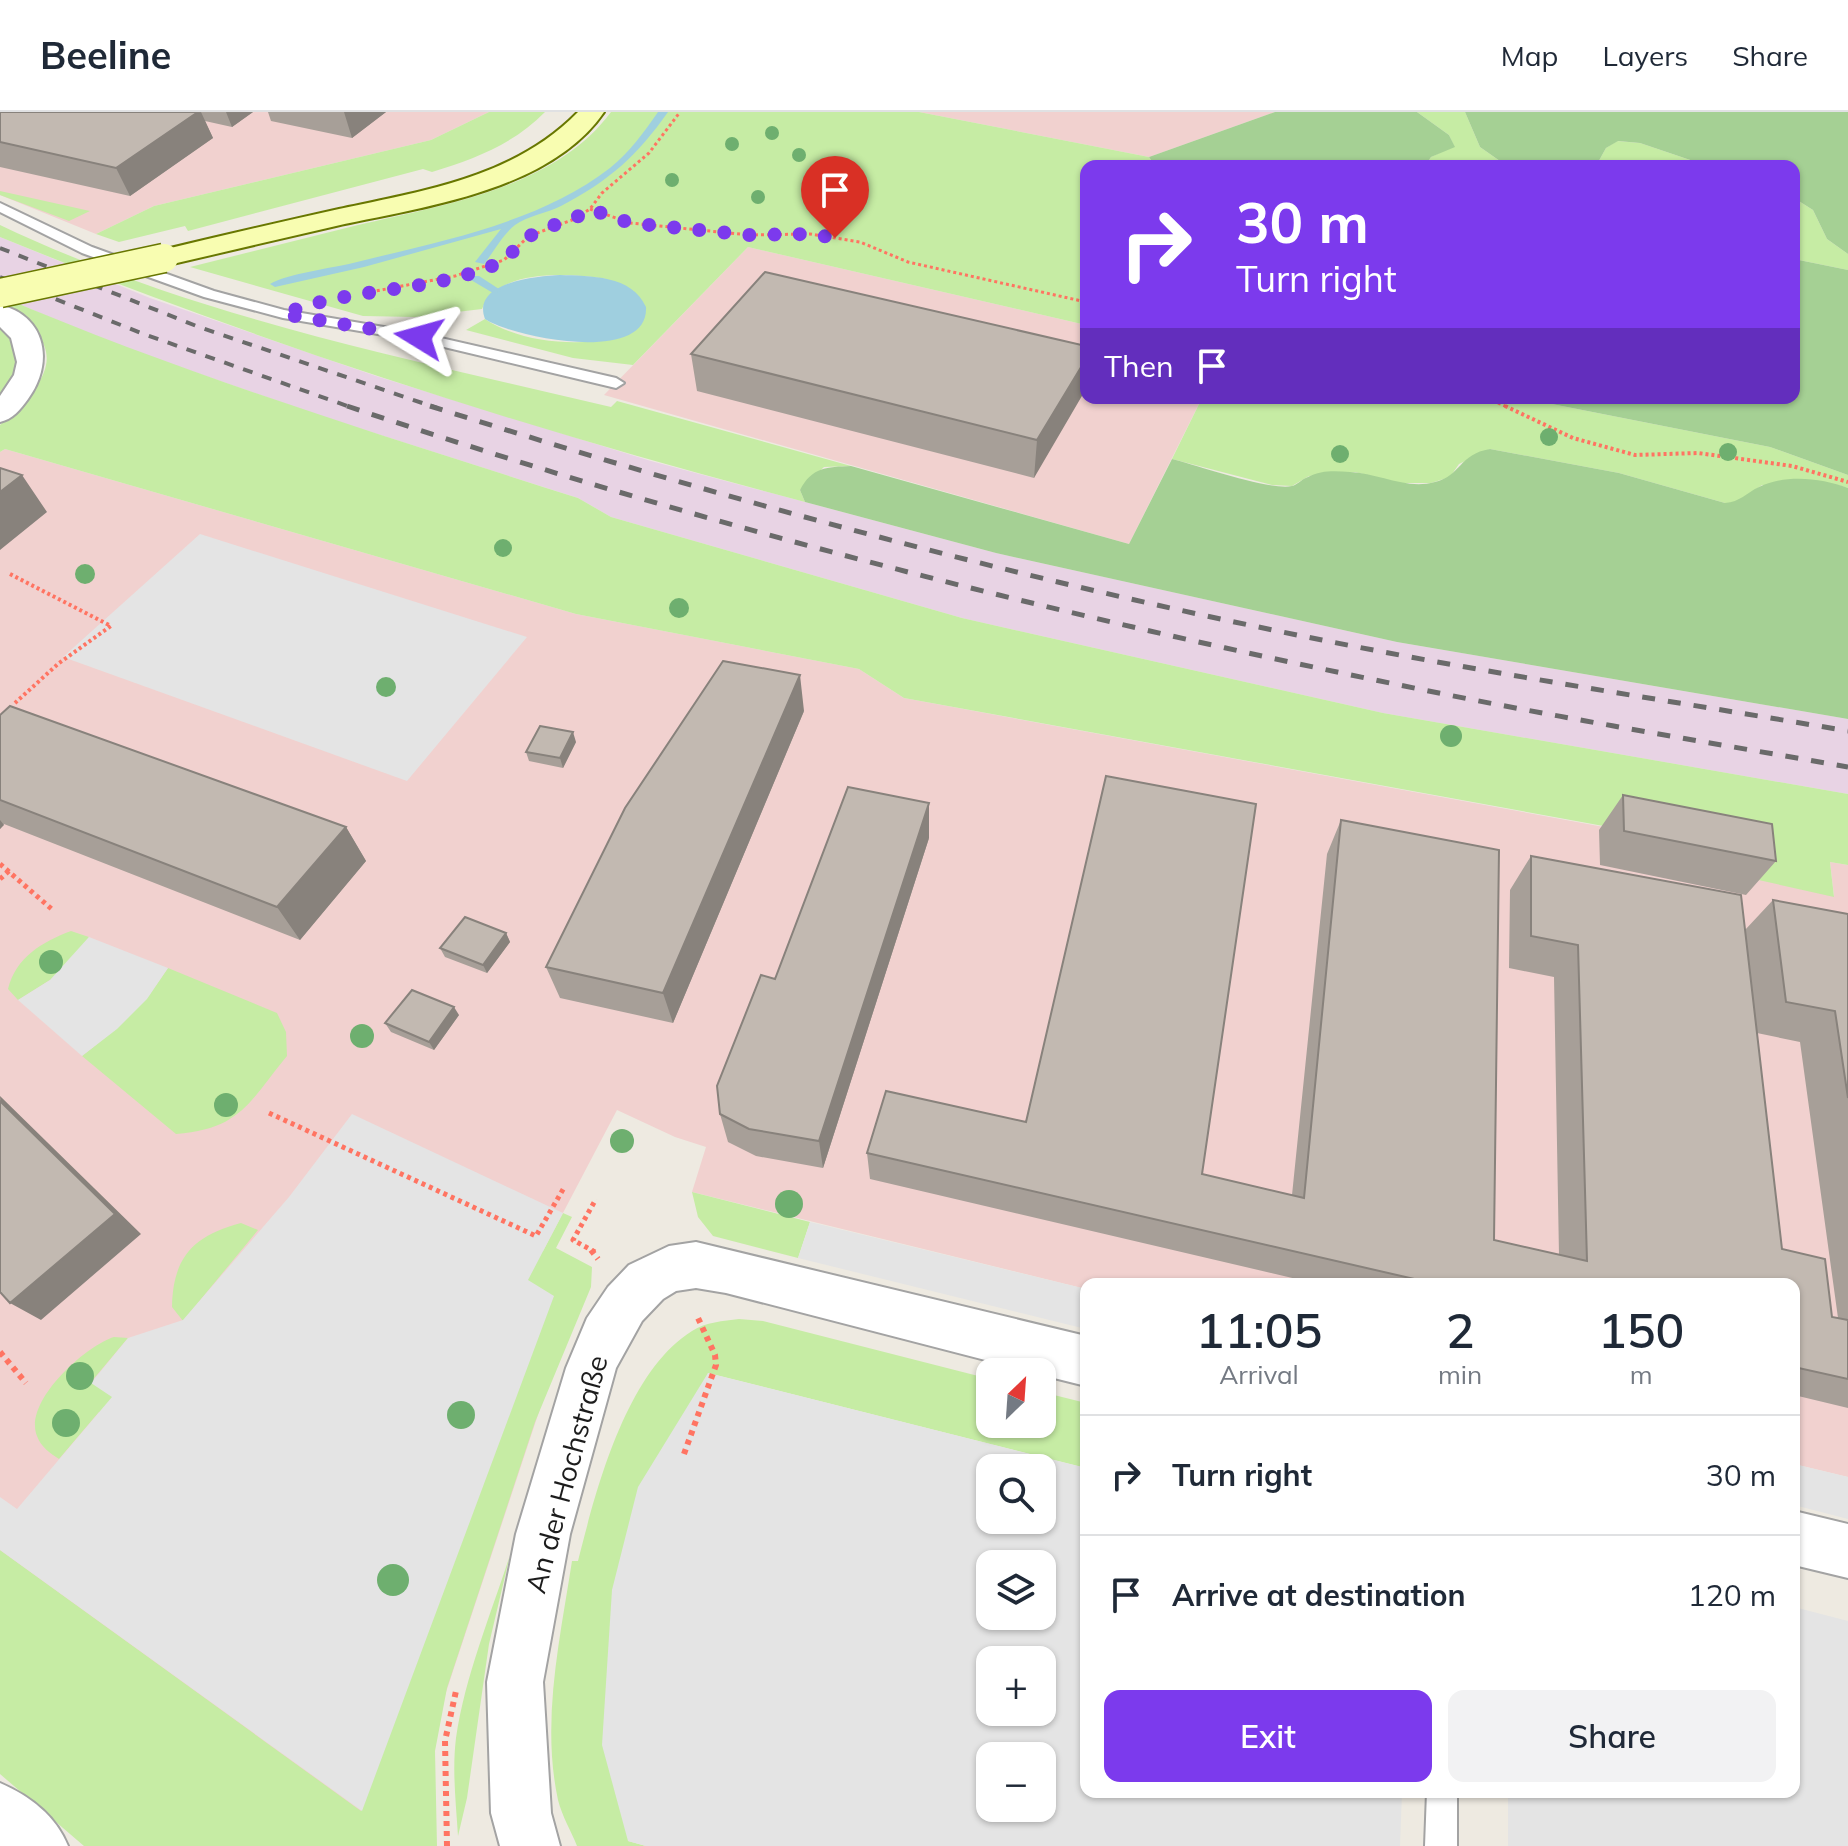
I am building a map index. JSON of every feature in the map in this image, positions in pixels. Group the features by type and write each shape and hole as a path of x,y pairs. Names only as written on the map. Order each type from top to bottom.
{"main road":[{"path":"0,293 421,199 493,177 540,156 575,131 592,112"}],"street":[{"path":"0,313 23,331 31,352 26,382 15,399 0,413"},
{"path":"669,1269 696,1265 726,1270 1080,1359"},
{"name":"An der Hochstraße","path":"530,1846 521,1813 515,1682 543,1534 591,1368 605,1335 625,1304 646,1282 669,1269"},
{"path":"1800,1539 1848,1551"},
{"path":"0,1813 38,1846"}],"lane":[{"path":"0,207 87,250 174,283 283,314 419,337 616,383"},
{"path":"1441,1846 1442,1798"}],"path":[{"path":"283,314 323,301 490,267 515,253 529,236 572,220 590,209 602,193 649,153 680,112"},
{"path":"590,209 630,223 749,235 810,234 860,242 908,262 1080,301"},
{"path":"1500,404 1573,438 1635,455 1698,453 1792,466 1848,482"},
{"path":"10,574 111,626 59,663 15,703"},
{"path":"0,864 54,911"},
{"path":"0,879 10,870"},
{"path":"269,1113 536,1236 565,1186"},
{"path":"669,1269 706,1331 716,1365 684,1454"},
{"path":"0,1352 26,1383"}],"shaded area":[{"path":"0,112 489,112 431,140 154,206 96,234 0,195"},
{"path":"919,112 1275,112 1149,157"},
{"path":"0,237 150,298 376,376 651,461 996,553 1397,642 1848,719 1848,794 1383,713 962,618 611,517 578,498 324,417 108,342 0,296"},
{"path":"748,247 1080,324 1080,404 1199,404 1129,544 604,395"},
{"path":"5,449 576,614 859,669 904,698 1751,854 1834,896 1830,862 1848,865 1848,1477 1800,1465 1800,1278 1080,1278 1080,1288 692,1192 706,1147 675,1137 617,1110 543,1251 586,1270 395,1846 0,1618 0,452"},
{"path":"200,534 527,637 407,781 63,657"},
{"path":"89,937 168,968 147,999 117,1029 82,1056 18,1000 50,980"},
{"path":"352,1114 563,1213 528,1280 554,1296 362,1811 0,1550 0,1497 17,1509 112,1397 91,1383 128,1338 183,1320 289,1197"},
{"path":"810,1222 1080,1288 1080,1328 798,1258"},
{"path":"708,1373 1030,1454 976,1454 976,1534 1056,1534 1056,1460 1080,1466 1080,1798 1402,1798 1400,1846 646,1846 628,1841 602,1745 612,1590 638,1487"},
{"path":"1800,1465 1848,1477 1848,1519 1800,1507"},
{"path":"1800,1609 1848,1621 1848,1846 1508,1846 1508,1798 1800,1798"}],"green space":[{"path":"489,112 545,112 507,142 432,172 423,169 188,231 185,226 119,242 96,234 154,206 431,140"},
{"path":"611,112 919,112 1149,157 1151,160 1080,160 1080,324 748,247 633,365 573,358 466,330 485,319 515,333 548,341 614,339 606,279 574,275 536,276 503,286 490,296 482,309 415,317 363,316 190,267 426,210 495,190 560,159 588,138"},
{"path":"1275,112 1417,112 1449,135 1455,147 1429,160 1151,160 1149,157"},
{"path":"1417,112 1465,112 1480,147 1498,160 1429,160 1454,146 1449,135"},
{"path":"1465,112 1848,112 1848,254 1827,239 1813,210 1800,202 1800,160 1690,160 1640,143 1618,141 1606,148 1599,160 1498,160 1480,147"},
{"path":"1617,141 1640,143 1690,160 1599,160 1606,148"},
{"path":"0,191 90,211 69,221 0,195"},
{"path":"1800,202 1813,210 1827,239 1848,254 1848,270 1800,260"},
{"path":"0,225 148,285 301,332 611,407 617,401 851,466 824,467 800,490 805,502 702,474 499,415 298,349 0,237"},
{"path":"1800,260 1848,270 1848,475 1770,447 1551,404 1800,404"},
{"path":"0,296 214,379 578,498 611,517 962,618 1383,713 1848,794 1848,865 1830,862 1834,897 1754,879 1751,853 904,698 859,669 576,614 5,449 0,452 0,425 32,392 42,377 46,362 45,348 37,334 0,305"},
{"path":"0,322 13,333 20,367 0,402"},
{"path":"1199,404 1551,404 1770,447 1848,475 1848,488 1838,485 1762,485 1736,503 1725,503 1619,473 1490,449 1459,464 1450,477 1431,483 1400,483 1355,472 1309,476 1292,486 1272,485 1172,459"},
{"path":"1490,449 1619,473 1725,503 1780,480 1815,480 1848,488 1848,719 1397,642 996,553 805,502 800,490 810,477 821,470 851,466 1129,544 1172,459 1282,487 1294,485 1318,473 1334,471 1424,484 1444,479 1472,455"},
{"path":"71,931 89,937 67,964 147,998 168,968 277,1013 286,1032 287,1056 252,1100 230,1119 198,1131 176,1134 82,1056 117,1028 50,980 18,1000 8,989 24,959 50,940"},
{"path":"315,1163 543,1251 563,1213 572,1217 556,1248 592,1267 591,1287 535,1422 447,1688 435,1751 437,1846 84,1846 0,1774 0,1550 361,1811"},
{"path":"692,1192 810,1222 798,1258 713,1236 698,1217"},
{"path":"241,1223 258,1230 183,1321 172,1307 176,1275 182,1262 198,1242"},
{"path":"739,1319 763,1321 976,1375 976,1438 1056,1438 1056,1396 1080,1402 1080,1466 1056,1460 1056,1454 1030,1454 708,1373 628,1841 646,1846 577,1846 558,1800 551,1740 554,1680 572,1561 578,1561 605,1468 632,1403 649,1374 669,1350 697,1328"},
{"path":"114,1337 128,1338 91,1382 380,1562 99,1412 59,1459 43,1447 35,1422 48,1392 73,1363"},
{"path":"510,1555 489,1644 467,1798 458,1836 454,1762 460,1715 472,1668"}],"water":[{"path":"560,275 609,279 631,289 640,296 646,307 641,325 626,336 578,342 523,333 485,319 483,307 497,289 522,280"}],"building":[{"path":"0,112 198,112 116,168 0,142"},
{"path":"765,272 1080,345 1080,369 1037,440 691,354"},
{"path":"0,468 22,475 0,492"},
{"path":"723,661 800,675 663,993 546,967 625,808"},
{"path":"10,706 346,827 277,907 0,800 0,715"},
{"path":"540,726 573,732 560,758 526,752"},
{"path":"1106,776 1256,804 1202,1174 1304,1198 1341,820 1499,850 1494,1240 1587,1261 1578,945 1531,936 1531,856 1741,895 1782,1249 1825,1259 1832,1317 1848,1320 1848,1379 1800,1368 1800,1278 1410,1278 867,1153 886,1091 1026,1122"},
{"path":"848,787 929,803 819,1141 749,1129 720,1114 717,1086 761,975 775,979"},
{"path":"1623,795 1772,824 1776,861 1624,831"},
{"path":"1773,900 1848,914 1848,1098 1835,1011 1786,1002"},
{"path":"465,917 506,933 483,965 440,948"},
{"path":"412,990 454,1007 429,1042 385,1023"},
{"path":"0,1101 115,1214 10,1303 0,1292"}],"waterway":[{"path":"275,284 483,232 553,206 586,189 616,168 642,143 663,112"},
{"path":"480,262 510,225"},
{"path":"475,278 497,291"}],"railway":[{"path":"0,248 199,327 437,408"},
{"path":"0,277 141,333 352,408"},
{"path":"347,406 352,408"},
{"path":"430,406 762,505 985,564 1209,617 1387,653 1848,731"},
{"path":"352,408 604,488 734,525 864,561 1126,626 1447,695 1848,767"}],"route":[{"path":"419,337 283,314 308,304 490,267 515,253 529,236 572,220 590,209 630,223 749,235 810,234 835,238"}]}
